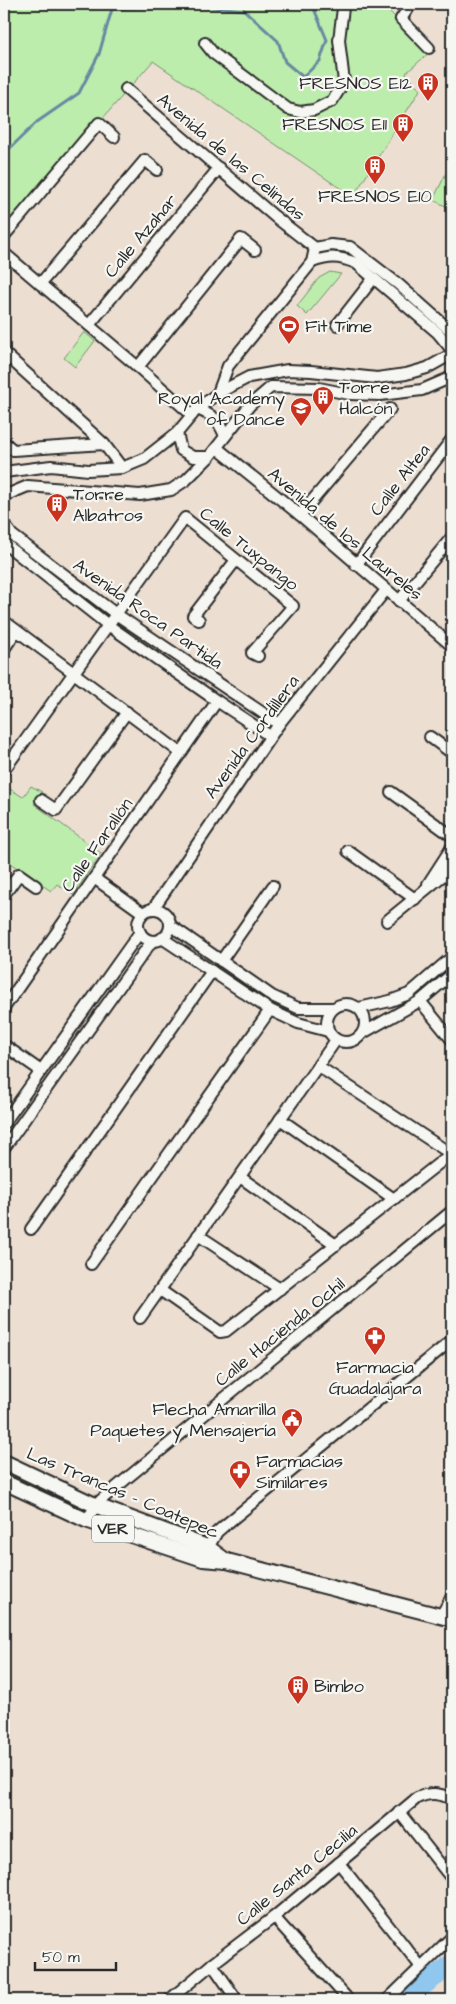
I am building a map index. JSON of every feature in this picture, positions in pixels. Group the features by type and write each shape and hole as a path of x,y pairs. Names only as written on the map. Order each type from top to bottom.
{"main road":[{"name":"Las Trancas - Coatepec","path":"4,1462 97,1506 227,1561 447,1618"},
{"name":"Las Trancas - Coatepec","path":"4,1482 86,1520 205,1553"}],"street":[{"path":"205,43 213,53 288,109 300,112 314,110 332,101 344,82 339,40 345,4"},
{"path":"410,4 401,19 428,48"},
{"name":"Avenida de las Celindas","path":"126,89 315,248"},
{"path":"4,236 98,124 114,137"},
{"path":"40,284 145,160 157,170"},
{"name":"Calle Azahar","path":"88,325 219,168"},
{"path":"138,366 241,239 255,250"},
{"path":"218,393 228,366 312,262 315,248 331,244 350,247 398,284 452,332"},
{"path":"4,253 194,412 210,414 219,422 225,436"},
{"path":"312,262 329,257 341,257 356,263 438,333 452,350"},
{"path":"337,325 373,279"},
{"path":"4,353 104,444 122,468"},
{"path":"4,472 51,466 88,470 122,468 144,459 177,433 194,412 218,393 248,377 288,370 377,378 406,374 427,368 452,354"},
{"path":"4,496 28,486 140,495 171,490 186,480 209,457 250,405 271,388 319,388 349,394 380,395 422,390 452,377"},
{"path":"300,515 390,409"},
{"path":"177,433 181,450 193,457 209,457"},
{"name":"Calle Altea","path":"356,565 452,440"},
{"path":"4,442 13,450 104,444"},
{"name":"Avenida de los Laureles","path":"217,448 300,515 452,646"},
{"name":"Calle Tuxpango","path":"116,614 185,518 293,606 252,653 258,656"},
{"name":"Avenida Roca Partida","path":"4,524 12,535 116,614 279,724"},
{"path":"399,601 452,537"},
{"name":"Avenida Roca Partida","path":"4,544 108,625 270,736"},
{"path":"199,620 193,616 236,560"},
{"name":"Avenida Cordillera","path":"148,911 270,736 386,590"},
{"path":"4,770 116,614"},
{"path":"4,621 181,753"},
{"path":"4,648 16,631"},
{"name":"Calle Farallón","path":"4,1008 217,701"},
{"path":"41,800 56,810 127,712"},
{"path":"430,737 452,753"},
{"path":"391,792 452,836"},
{"path":"418,896 452,847"},
{"path":"348,851 418,896"},
{"path":"387,921 452,868"},
{"path":"4,895 19,874 36,886"},
{"path":"94,878 148,911 158,910 166,915 170,925 221,961 272,996 298,1008 334,1008 346,1004 359,1008 390,1001 409,994 452,957"},
{"path":"221,961 273,886"},
{"path":"148,911 138,922 143,936 158,939 212,971 270,1010 298,1023 328,1031 336,1040 342,1042 353,1041 363,1033 420,1001 452,974 443,965"},
{"path":"4,1148 158,939 169,930 170,925"},
{"path":"4,1123 140,932"},
{"path":"32,1230 212,971"},
{"path":"238,989 247,979"},
{"path":"420,1001 452,1040"},
{"path":"328,1031 327,1019 334,1008"},
{"path":"359,1008 365,1020 363,1033"},
{"path":"91,1264 270,1010"},
{"path":"140,1318 336,1040"},
{"path":"4,1046 41,1071"},
{"path":"160,1290 220,1332 226,1332 452,1154 318,1066"},
{"path":"280,1119 394,1199"},
{"path":"240,1177 336,1245"},
{"name":"Calle Hacienda Ochil","path":"86,1520 101,1500 452,1211"},
{"path":"198,1235 280,1289"},
{"path":"205,1553 217,1532 452,1340"},
{"path":"447,1618 452,1596"},
{"name":"Calle Santa Cecilia","path":"169,2000 212,1964 274,1917 417,1798 427,1793 440,1794 452,1799"},
{"path":"399,1812 452,1879"},
{"path":"339,1863 421,1966"},
{"path":"274,1917 346,1997"},
{"path":"387,2000 452,1937"},
{"path":"212,1964 238,2000"}],"green space":[{"path":"4,4 382,4 430,52 406,73 420,90 353,197 153,61 4,231"},
{"path":"452,164 452,209 433,200"},
{"path":"330,272 341,274 307,315 297,306 319,278"},
{"path":"84,332 95,341 75,367 64,358"},
{"path":"5,786 23,797 31,786 42,792 34,804 101,853 73,895 57,884 51,891 4,859"}],"waterway":[{"path":"4,154 37,122 79,93 99,54 112,9 185,4 244,10 278,41 285,62 303,77 320,61 327,40 312,4"},
{"path":"397,2000 425,1984 452,1964"}],"place":[{"name":"FRESNOS E12","path":"428,102"},
{"name":"FRESNOS E11","path":"403,143"},
{"name":"FRESNOS E10","path":"375,185"},
{"name":"Fit Time","path":"289,345"},
{"name":"Torre Halcón","path":"323,416"},
{"name":"Royal Academy of Dance","path":"301,427"},
{"name":"Torre Albatros","path":"57,523"},
{"name":"Farmacia Guadalajara","path":"375,1356"},
{"name":"Flecha Amarilla Paquetes y Mensajería","path":"292,1438"},
{"name":"Farmacias Similares","path":"240,1490"},
{"name":"Bimbo","path":"298,1705"}]}
